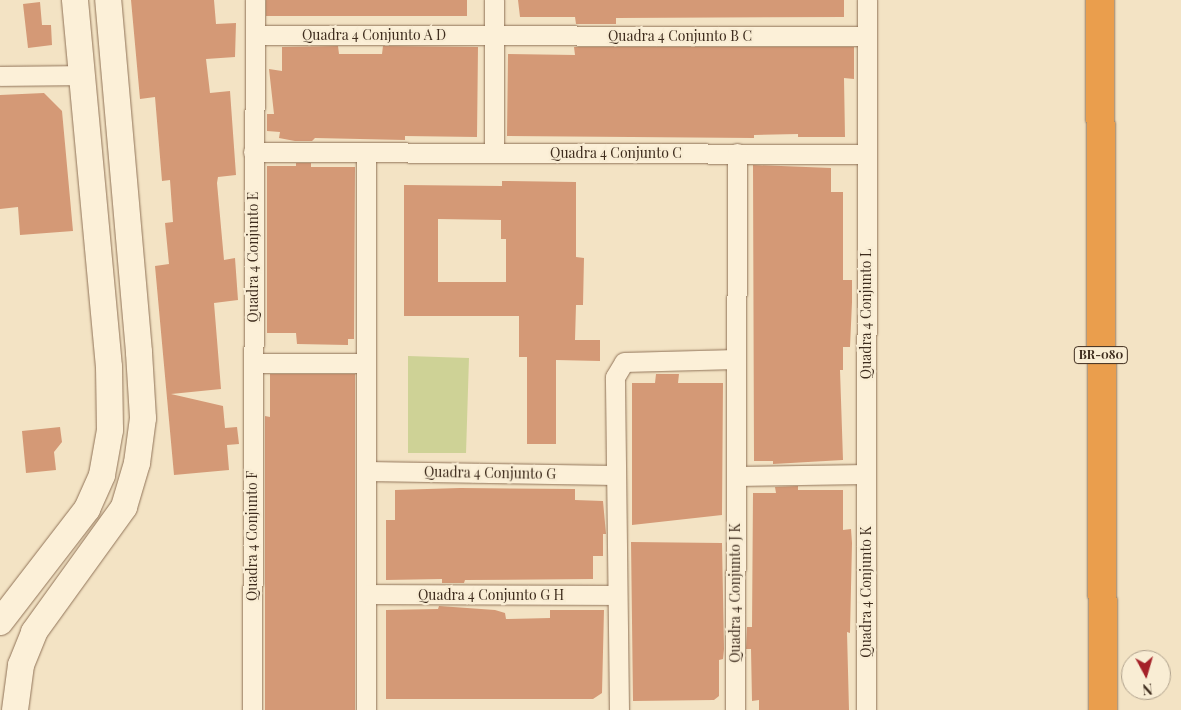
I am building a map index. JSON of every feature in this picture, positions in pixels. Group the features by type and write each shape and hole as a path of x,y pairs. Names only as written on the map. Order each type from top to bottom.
{"highway":[{"name":"BR-080","path":"1100,0 1103,710"}],"street":[{"path":"0,622 86,509 102,474 110,430 109,376 75,0"},
{"path":"16,710 21,665 34,632 124,507 137,463 142,418 127,212 108,0"},
{"name":"Quadra 4 Conjunto E","path":"253,363 255,0"},
{"path":"494,0 494,153"},
{"path":"867,0 867,154"},
{"name":"Quadra 4 Conjunto A D","path":"255,35 494,35"},
{"name":"Quadra 4 Conjunto B C","path":"494,35 867,36"},
{"path":"0,76 82,75"},
{"name":"Quadra 4 Conjunto C","path":"253,152 867,154"},
{"path":"366,152 366,710"},
{"path":"619,710 614,475 615,377 624,362 736,359 737,153"},
{"name":"Quadra 4 Conjunto L","path":"866,474 867,154"},
{"path":"90,164 104,173 117,170 122,161"},
{"path":"95,210 102,200 117,198 127,212"},
{"name":"Quadra 4 Conjunto J K","path":"735,710 736,359"},
{"path":"253,363 366,363"},
{"name":"Quadra 4 Conjunto F","path":"252,710 253,363"},
{"name":"Quadra 4 Conjunto G","path":"366,471 614,475"},
{"path":"736,476 866,474"},
{"name":"Quadra 4 Conjunto K","path":"866,474 866,710"},
{"name":"Quadra 4 Conjunto G H","path":"366,594 617,595"}],"green space":[{"path":"408,356 469,358 466,453 408,453"}],"building":[{"path":"131,0 214,0 216,24 236,23 235,57 206,59 210,93 230,91 236,175 218,177 217,183 224,260 235,258 238,300 214,303 221,389 171,394 223,406 225,428 237,427 239,444 227,445 229,470 174,475 155,266 169,264 165,223 173,222 170,180 162,181 155,97 140,99"},
{"path":"266,0 467,0 467,16 266,16"},
{"path":"518,0 844,0 844,17 616,18 616,24 576,24 575,17 520,17"},
{"path":"40,2 42,25 51,25 52,45 28,48 23,4"},
{"path":"338,46 339,54 382,54 383,46 478,47 477,137 405,136 405,140 315,138 312,141 295,141 279,138 280,132 267,131 267,114 274,114 269,69 282,71 282,47"},
{"path":"574,47 854,47 854,79 844,78 845,137 798,137 798,134 754,135 754,138 507,136 508,54 575,55"},
{"path":"44,93 62,111 73,231 20,235 18,207 0,209 0,95"},
{"path":"296,163 311,163 311,167 355,167 354,339 348,339 348,345 297,344 296,333 267,333 267,166 296,166"},
{"path":"753,165 831,168 831,192 843,192 843,280 852,280 852,302 850,347 843,347 843,370 840,370 843,460 773,464 773,461 754,461"},
{"path":"502,181 576,182 576,257 584,258 583,305 576,305 575,340 600,340 600,361 556,360 556,444 527,444 527,357 519,357 519,316 404,316 404,185 502,186","holes":["438,219 501,220 501,239 506,239 506,282 438,282"]},
{"path":"270,374 355,374 355,710 265,710 265,416 270,417"},
{"path":"656,374 679,374 678,383 723,383 722,515 632,525 632,383 655,383"},
{"path":"60,427 62,442 54,452 56,470 26,473 22,431"},
{"path":"798,486 798,490 843,490 843,530 851,529 852,543 850,633 847,632 849,710 759,710 759,700 752,701 751,649 746,649 747,627 752,627 753,493 776,493 775,487"},
{"path":"460,488 575,489 575,500 603,501 606,534 603,534 603,556 593,556 593,579 465,580 464,583 442,583 442,579 386,580 386,520 395,520 395,490"},
{"path":"631,542 722,543 724,649 723,659 719,660 719,696 714,700 633,701"},
{"path":"439,606 495,610 505,613 506,619 550,618 550,610 604,610 602,693 593,699 386,699 386,610 438,609"}]}
